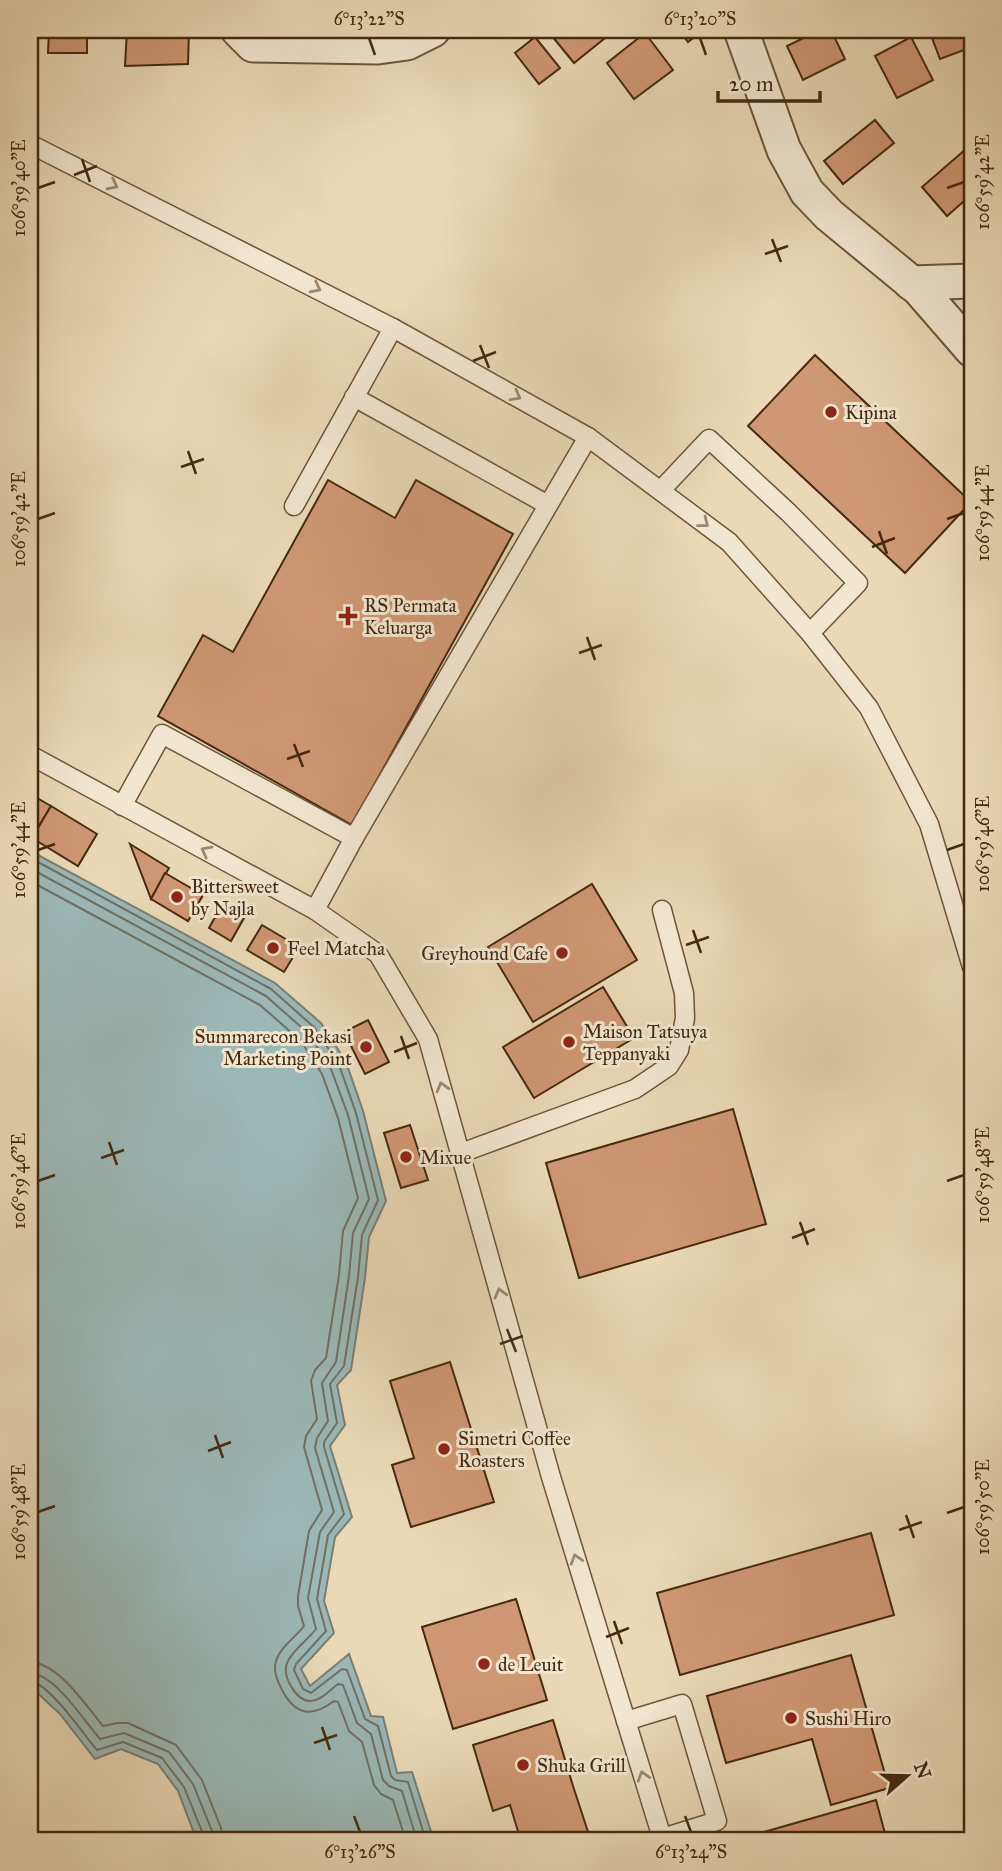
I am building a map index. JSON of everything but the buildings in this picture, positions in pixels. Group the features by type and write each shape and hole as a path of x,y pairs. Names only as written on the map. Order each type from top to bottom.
{"street":[{"path":"238,30 253,45 378,47 407,43 433,30"},
{"path":"741,30 784,149 807,192 829,215 911,283 972,350"},
{"path":"911,283 972,281"}],"lane":[{"path":"30,144 393,328 589,437 729,542 810,633 869,708 929,824 972,967"},
{"path":"294,506 393,328"},
{"path":"354,397 548,506"},
{"path":"315,910 354,838 589,437"},
{"path":"661,490 709,439 788,512 859,583 810,633"},
{"path":"122,806 162,734 354,838"},
{"path":"30,755 315,910 378,954 428,1039 551,1477 662,1840 717,1821 682,1704 626,1721"},
{"path":"461,1153 635,1089 669,1066 679,1050 685,1018 684,993 662,910"}],"water":[{"path":"30,855 38,855 275,983 321,1023 346,1062 363,1111 386,1201 369,1237 351,1370 337,1385 345,1425 330,1446 352,1517 335,1537 324,1601 334,1633 301,1669 310,1686 349,1654 371,1716 383,1717 397,1773 412,1772 434,1841 197,1841 178,1791 158,1764 121,1749 95,1759 60,1714 30,1686"}],"place":[{"name":"Kipina","path":"831,412"},
{"name":"RS Permata Keluarga","path":"348,616"},
{"name":"Bittersweet by Najla","path":"177,897"},
{"name":"Feel Matcha","path":"273,948"},
{"name":"Greyhound Cafe","path":"562,953"},
{"name":"Maison Tatsuya Teppanyaki","path":"569,1042"},
{"name":"Summarecon Bekasi Marketing Point","path":"366,1047"},
{"name":"Mixue","path":"406,1157"},
{"name":"Simetri Coffee Roasters","path":"444,1449"},
{"name":"de Leuit","path":"484,1664"},
{"name":"Sushi Hiro","path":"791,1718"},
{"name":"Shuka Grill","path":"523,1765"}]}
